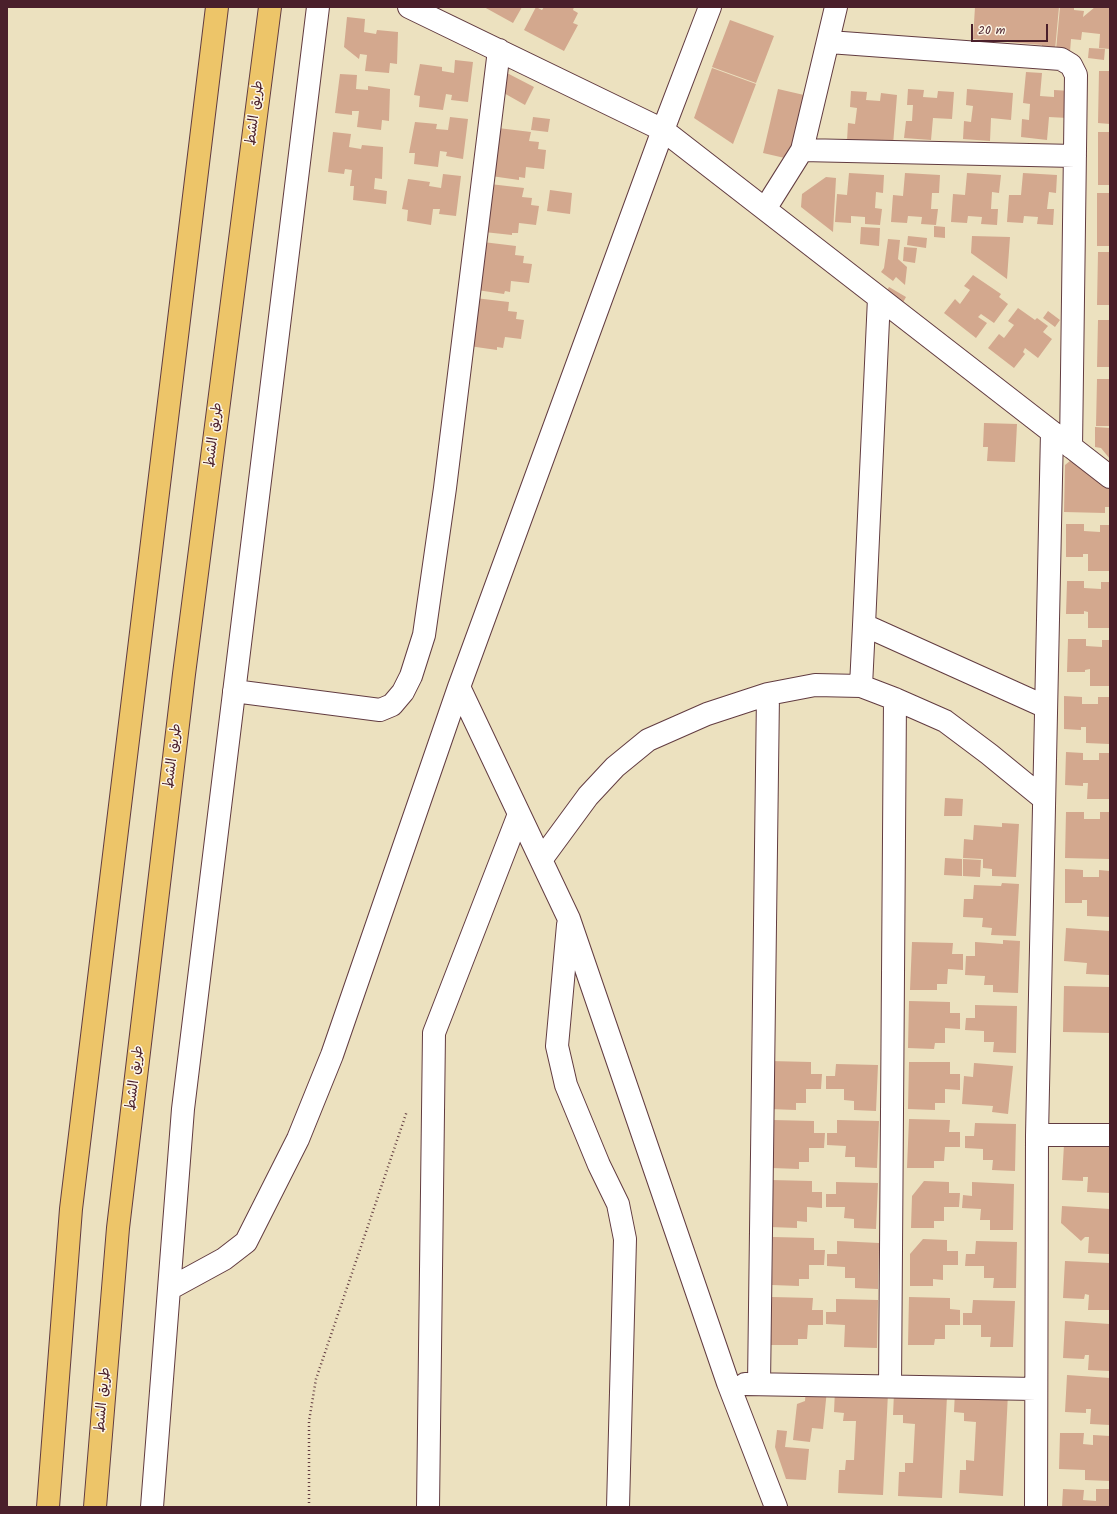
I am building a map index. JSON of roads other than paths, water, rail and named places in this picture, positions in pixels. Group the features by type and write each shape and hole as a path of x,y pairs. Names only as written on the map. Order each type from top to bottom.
{"main road":[{"path":"48,1507 71,1209 217,7"},
{"name":"طريق الشط","path":"96,1507 120,1212 184,674 270,7"}],"street":[{"path":"152,1507 183,1110 318,7"},
{"path":"409,7 663,130 1110,477"},
{"path":"168,1289 224,1259 246,1242 295,1146 332,1055 459,687 663,130 710,7"},
{"path":"765,209 802,150 829,42 836,7"},
{"path":"829,42 1061,59 1071,65 1076,75 1071,447"},
{"path":"234,691 380,710 392,705 403,692 411,676 424,635 445,488 499,50"},
{"path":"802,150 1075,156"},
{"path":"861,686 879,298"},
{"path":"1036,1507 1037,1135 1052,432"},
{"path":"864,625 1046,707"},
{"path":"541,860 588,796 604,778 648,740 707,714 768,694 815,685 861,686 895,698 945,721 989,754 1044,799"},
{"path":"459,687 569,919 728,1383 776,1507"},
{"path":"759,1384 768,694"},
{"path":"890,1386 895,698"},
{"path":"428,1507 434,1033 519,814"},
{"path":"569,919 557,1046 566,1085 599,1165 618,1204 625,1239 618,1507"},
{"path":"1037,1135 1110,1135"},
{"path":"728,1383 1036,1389"}]}
